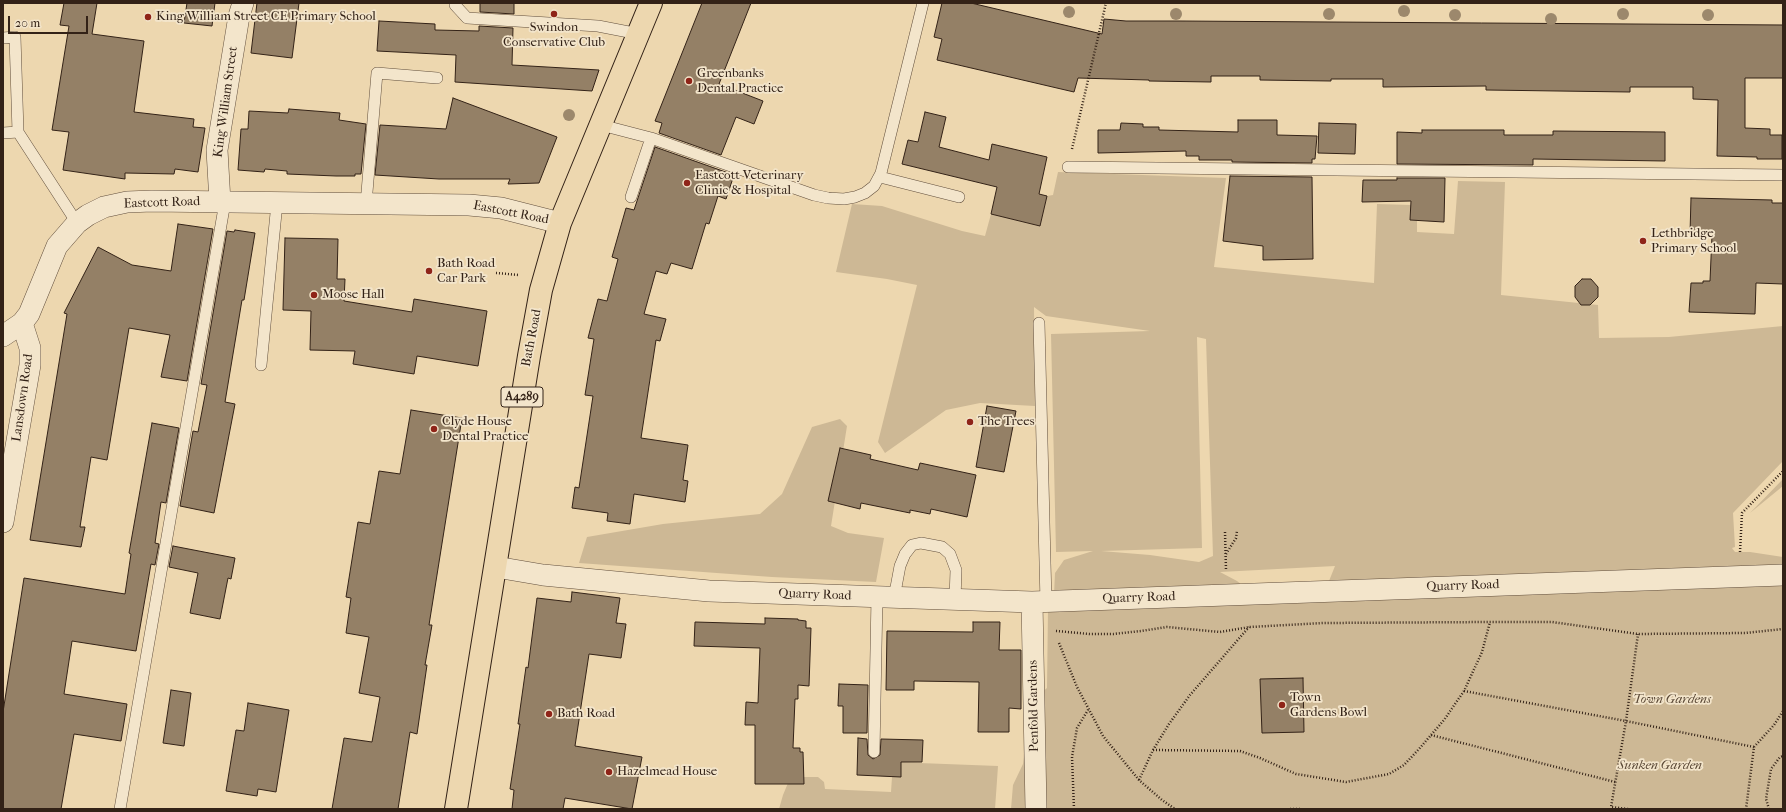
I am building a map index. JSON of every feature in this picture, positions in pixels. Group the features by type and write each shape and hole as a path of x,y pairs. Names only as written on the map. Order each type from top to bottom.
{"main road":[{"name":"Bath Road","path":"456,809 531,342 541,290 560,223 651,3"}],"street":[{"name":"King William Street","path":"222,202 217,150 242,3"},
{"name":"Eastcott Road","path":"3,336 22,323 29,314 57,246 77,223 88,215 104,207 127,202 469,204 501,208 560,223"},
{"name":"Lansdown Road","path":"3,522 8,463 30,365 30,348 22,323"},
{"name":"Quarry Road","path":"496,567 543,575 709,591 1039,602 1783,574"},
{"name":"Penfold Gardens","path":"1036,809 1039,602"}],"lane":[{"path":"601,125 651,138 828,198 844,199 855,197 874,186 880,177 923,3"},
{"path":"455,5 467,18 598,26 639,34"},
{"path":"3,38 15,37 18,132 77,223"},
{"path":"366,204 377,73 437,78"},
{"path":"3,133 18,132"},
{"path":"631,197 651,138"},
{"path":"1068,167 1783,175"},
{"path":"880,177 959,197"},
{"path":"120,809 222,202"},
{"path":"261,365 277,203"},
{"path":"1039,323 1039,602"},
{"path":"874,752 886,598 905,554 912,545 921,542 942,547 950,554 956,570 955,600"}],"path":[{"path":"1068,167 1106,3"},
{"path":"1739,576 1742,513 1783,471"},
{"path":"1226,554 1236,538 1237,531"},
{"path":"1225,532 1226,595"},
{"path":"1153,750 1240,751 1296,774 1346,782 1389,774 1404,765 1444,720 1464,691 1482,652 1490,622"},
{"path":"1175,809 1139,780 1103,736 1088,710 1053,630 1090,634 1113,634 1141,632 1167,627 1220,632 1250,627 1323,623 1490,622 1552,622 1638,634 1745,633 1783,629"},
{"path":"1139,780 1153,750 1169,724 1190,696 1250,627"},
{"path":"1628,809 1610,808 1626,721 1638,634"},
{"path":"1464,691 1626,721 1754,747"},
{"path":"1074,809 1074,750 1077,728 1088,710"},
{"path":"1746,809 1754,747 1774,725 1783,711"},
{"path":"1430,735 1615,782"},
{"path":"1769,809 1766,799 1771,769 1780,757 1783,756"},
{"path":"1290,809 1302,809"}],"green space":[{"path":"1058,172 1226,178 1214,267 1374,283 1377,204 1411,205 1410,220 1417,221 1417,232 1454,234 1458,181 1505,182 1501,295 1598,305 1599,338 1669,337 1783,326 1783,461 1733,513 1735,547 1732,548 1735,552 1750,552 1783,557 1783,809 1011,809 1013,785 1023,764 1025,743 1041,693 1047,688 1048,610 1054,595 1055,573 1064,560 1093,551 1056,552 1051,334 1150,331 1046,316 1034,307 1035,406 980,403 946,410 885,453 878,442 917,285 836,272 852,204 882,206 962,231 985,236 991,214 1040,226 1047,196 1053,195","holes":["1197,337 1206,339 1213,556 1199,562 1150,555 1101,551 1202,548","1335,566 1325,591 1248,590 1237,581 1220,572"]},
{"path":"840,419 847,426 831,526 848,533 884,538 876,582 772,577 579,563 587,537 663,524 760,514 782,494 812,427"},
{"path":"1783,479 1783,486 1750,513"},
{"path":"893,762 998,766 995,809 779,809 788,783 799,777 818,777 824,782 825,789 891,792"}],"building":[{"path":"64,3 97,3 92,34 144,41 134,112 194,119 193,127 205,128 198,172 175,169 174,174 125,173 125,179 63,170 69,132 52,130 69,26 60,25"},
{"path":"187,3 215,3 212,26 184,23"},
{"path":"257,3 299,3 292,58 251,53"},
{"path":"480,3 514,3 514,14 480,12"},
{"path":"702,3 751,3 719,84 763,101 754,124 736,117 721,155 659,133 662,123 655,121"},
{"path":"942,3 971,3 1102,34 1104,19 1126,21 1783,25 1783,78 1745,78 1745,128 1770,129 1770,135 1782,135 1782,159 1717,156 1718,100 1693,99 1693,87 1630,87 1630,92 1486,90 1486,86 1383,87 1383,79 1331,79 1331,81 1260,80 1260,76 1211,76 1211,82 1078,78 1074,92 937,60 942,39 934,37"},
{"path":"379,21 435,24 435,30 479,31 479,26 513,28 512,65 599,70 592,91 455,82 456,55 377,51"},
{"path":"453,98 557,137 539,183 508,184 510,179 439,179 375,175 380,125 446,129"},
{"path":"289,109 340,113 339,120 366,124 361,174 355,174 355,176 336,176 287,174 287,171 265,169 264,172 238,170 241,129 248,129 249,111 288,113"},
{"path":"925,112 946,117 939,147 989,160 992,144 1047,157 1039,194 1047,196 1040,226 991,214 997,187 902,164 908,140 918,142"},
{"path":"1238,120 1277,120 1277,135 1317,136 1315,159 1312,159 1312,163 1232,162 1232,160 1199,160 1199,156 1186,156 1186,151 1098,153 1098,130 1120,130 1121,123 1143,124 1143,127 1159,127 1159,130 1238,132"},
{"path":"1319,123 1356,124 1355,154 1318,153"},
{"path":"1422,130 1504,130 1504,135 1553,135 1553,131 1665,132 1665,161 1533,159 1533,165 1397,164 1397,132 1422,133"},
{"path":"655,147 734,175 726,199 718,196 709,224 706,223 692,269 671,263 667,274 656,271 644,314 666,319 660,341 656,340 641,438 688,445 683,480 688,481 685,502 634,494 630,524 607,521 608,513 572,508 575,487 579,488 593,396 585,395 594,339 588,338 598,299 607,301 618,259 612,257 626,208 634,210"},
{"path":"1230,176 1312,177 1313,259 1263,260 1263,246 1223,241"},
{"path":"1397,178 1445,178 1444,222 1410,220 1411,201 1362,202 1363,180 1397,180"},
{"name":"Lethbridge Primary School","path":"1691,198 1772,200 1772,203 1783,203 1783,284 1756,283 1755,314 1689,312 1691,283 1703,283 1703,281 1710,281 1712,235 1690,234"},
{"path":"178,224 213,229 187,381 161,377 170,335 129,328 107,460 91,457 80,527 85,527 81,547 30,540 67,314 64,313 98,247 132,265 171,271"},
{"path":"235,230 255,233 225,402 235,404 214,513 180,506 193,431 198,432 207,385 201,384 227,231 234,232"},
{"path":"285,238 338,239 337,279 345,279 344,301 412,312 414,299 487,311 478,366 417,356 414,374 353,364 355,351 310,350 311,311 283,310"},
{"path":"1582,279 1591,279 1598,287 1598,297 1590,305 1581,305 1575,297 1575,286"},
{"path":"987,406 1016,411 1004,472 976,467"},
{"path":"411,410 462,418 429,625 432,625 425,665 427,665 417,734 410,732 398,809 332,809 344,738 372,742 380,697 359,693 369,637 346,633 351,598 346,597 358,522 370,524 379,471 400,474"},
{"path":"152,423 179,428 166,503 161,502 155,543 159,544 155,565 151,564 136,651 72,641 64,694 127,704 121,741 74,734 61,809 3,809 3,712 24,578 125,594 131,554 129,553"},
{"path":"840,448 871,455 870,459 918,470 920,463 976,475 967,517 931,509 930,514 910,510 910,513 861,503 860,509 828,501"},
{"path":"173,546 235,558 231,579 228,578 220,619 190,613 198,573 169,567"},
{"path":"572,592 620,598 616,623 626,624 621,658 589,654 575,746 642,757 632,809 565,798 563,809 512,809 514,790 510,789 520,724 518,724 526,667 528,668 537,598 571,602"},
{"path":"765,618 798,619 806,621 806,628 811,628 809,686 798,685 798,699 795,699 793,748 800,748 800,752 803,752 804,784 755,784 755,725 745,725 746,702 758,703 760,648 694,646 695,622 765,624"},
{"path":"973,622 1000,622 999,650 1021,650 1021,709 1009,708 1009,732 978,732 979,682 914,681 914,690 886,690 887,631 973,632"},
{"name":"Town Gardens Bowl","path":"1303,678 1304,732 1262,733 1260,679"},
{"path":"839,684 868,685 867,733 843,733 843,706 838,706"},
{"path":"171,690 191,693 184,746 163,743"},
{"path":"248,703 289,710 276,792 258,789 257,796 226,791 236,730 244,731"},
{"path":"858,738 867,739 868,755 873,759 880,755 881,739 923,740 922,762 901,762 901,777 857,775"}],"place":[{"name":"Swindon Conservative Club","path":"554,14"},
{"name":"King William Street CE Primary School","path":"148,17"},
{"name":"Greenbanks Dental Practice","path":"689,81"},
{"name":"Eastcott Veterinary Clinic & Hospital","path":"687,183"},
{"name":"Lethbridge Primary School","path":"1643,241"},
{"name":"Bath Road Car Park","path":"429,271"},
{"name":"Moose Hall","path":"314,295"},
{"name":"The Trees","path":"970,422"},
{"name":"Clyde House Dental Practice","path":"434,429"},
{"name":"Town Gardens Bowl","path":"1282,705"},
{"name":"Bath Road","path":"549,714"},
{"name":"Hazelmead House","path":"609,772"}],"park label":[{"name":"Town Gardens","path":"1672,700"},
{"name":"Sunken Garden","path":"1660,766"}]}
